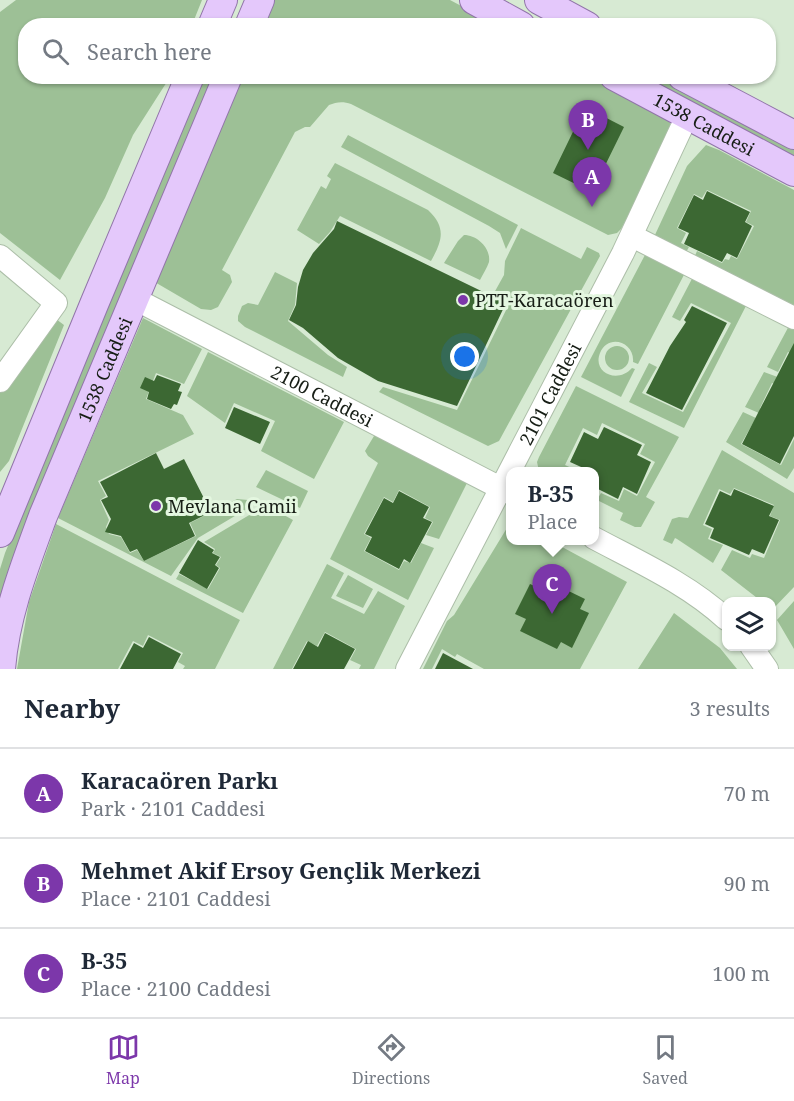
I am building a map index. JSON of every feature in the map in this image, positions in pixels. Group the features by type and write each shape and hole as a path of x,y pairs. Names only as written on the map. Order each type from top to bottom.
{"main road":[{"path":"215,18 223,0"},
{"path":"252,18 260,0"},
{"path":"474,0 507,18"},
{"path":"539,0 572,18"},
{"name":"1538 Caddesi","path":"0,533 94,302 187,84"},
{"name":"1538 Caddesi","path":"0,669 8,625 24,567 43,516 225,84"},
{"name":"1538 Caddesi","path":"628,84 794,172"},
{"name":"1538 Caddesi","path":"697,84 794,135"}],"street":[{"name":"2101 Caddesi","path":"518,467 632,236 687,117"},
{"path":"632,236 794,318"},
{"path":"0,256 56,303 0,381"},
{"name":"2100 Caddesi","path":"133,298 506,491"},
{"name":"2101 Caddesi","path":"407,669 506,491"},
{"path":"599,541 691,591 722,615"},
{"path":"754,651 766,669"}],"green space":[{"path":"16,0 202,0 195,18 18,18 18,84 166,84 133,135 105,198 60,280 0,233 0,12"},
{"path":"271,0 450,0 484,18 263,18"},
{"path":"200,84 210,84 0,610 0,569"},
{"path":"235,84 608,84 664,113 670,122 669,139 621,229 617,233 608,235 351,104 342,102 332,104 310,127 295,132 222,270 230,275 232,282 218,307 211,310 201,309 153,281"},
{"path":"648,84 676,84 794,146 794,161"},
{"path":"348,135 518,225 506,249 500,233 489,226 341,147"},
{"path":"706,145 794,190 794,311 694,258 697,251 722,263 725,259 729,260 731,256 737,259 754,226 746,222 751,211 707,190 702,198 694,194 677,228 686,233 681,243 689,247 685,254 654,237 687,166"},
{"path":"335,163 428,210 438,223 441,235 431,261 340,216 319,244 297,230 321,186 326,189 331,179 327,176"},
{"path":"521,228 581,259 587,247 599,253 600,256 499,441 488,446 379,392 383,387 457,410 510,302 494,293 504,275 505,261"},
{"path":"464,235 474,237 488,252 489,262 480,280 444,263"},
{"path":"646,253 687,269 638,364 633,362 630,349 620,342 609,343 600,353 600,366 608,374 620,375 632,368 635,369 621,397 581,377"},
{"path":"275,272 297,283 295,305 288,321 328,355 347,367 343,377 245,327 238,321 242,306 248,303 258,305"},
{"path":"695,273 749,300 684,428 629,402 649,363 657,367 642,393 683,412 731,323 691,303 680,321 672,317"},
{"path":"52,316 64,325 9,461 0,472 0,387"},
{"path":"143,318 202,349 184,384 156,373 146,399 183,415 194,434 98,481 106,496 100,500 109,520 106,527 109,534 121,537 130,553 137,550 144,561 196,536 190,523 237,499 260,501 198,538 171,576 58,518"},
{"path":"790,324 794,326 794,355 788,352 778,372 767,367"},
{"path":"617,346 625,350 629,358 625,366 617,370 609,366 605,358 609,350"},
{"path":"208,352 344,422 314,479 261,451 275,421 234,403 225,423 187,396"},
{"path":"764,372 783,379 780,386 772,383 760,408 766,416 745,407"},
{"path":"576,386 679,437 646,497 655,502 641,527 635,527 620,520 623,513 599,501 599,496 601,493 619,501 624,489 637,496 655,462 640,454 645,444 602,423 597,435 583,428 565,465 569,467 538,467 539,457"},
{"path":"743,412 756,418 741,444 781,465 794,439 794,468 787,479 726,442"},
{"path":"374,436 381,436 467,483 439,539 426,535 433,522 425,518 430,507 399,490 393,502 384,497 364,534 371,538 364,551 399,570 404,561 411,563 421,543 434,548 408,600 330,559 378,463 365,451"},
{"path":"722,450 794,493 794,587 776,606 776,597 756,597 721,570 732,550 750,558 752,554 764,558 780,520 770,516 774,505 734,488 730,494 719,489 703,525 712,529 708,539 723,545 713,563 675,538 672,544 663,540 672,519 688,518"},
{"path":"266,470 308,491 300,508 256,487"},
{"path":"266,505 293,520 243,613 176,579 179,574 208,589 220,568 216,565 221,557 213,553 215,549 204,542"},
{"path":"56,524 240,620 215,669 183,669 185,666 178,662 183,653 148,635 143,646 133,641 118,669 17,669 29,602"},
{"path":"506,530 506,545 558,545 627,582 580,669 484,669 457,654 455,657 442,649 432,669 423,669 447,621 454,615"},
{"path":"327,564 344,573 331,598 364,614 378,591 405,606 374,669 359,669 361,665 350,660 356,649 325,632 317,646 307,641 292,669 273,669"},
{"path":"348,575 373,589 363,608 336,596"},
{"path":"794,601 794,649 777,620"},
{"path":"674,613 720,648 737,669 638,669"}],"building":[{"path":"585,107 624,127 592,192 553,173"},
{"path":"707,191 750,212 745,222 752,226 737,258 727,253 722,262 684,244 689,233 678,228 694,195 703,200"},
{"path":"337,221 506,303 457,406 378,381 338,358 303,328 289,320 296,305 303,270 313,253 334,229"},
{"path":"692,306 727,323 682,410 646,393 670,346 686,322 684,320"},
{"path":"794,343 794,436 780,464 742,444"},
{"path":"157,375 181,384 178,391 182,392 177,405 174,404 171,409 147,399 149,392 140,388 145,377 154,381"},
{"path":"234,407 270,422 260,444 225,428"},
{"path":"604,427 642,445 637,455 651,462 637,494 623,487 618,499 599,490 599,467 581,467 570,462 584,432 598,439"},
{"name":"Mevlana Camii","path":"156,453 164,469 184,459 211,512 189,523 195,536 144,561 137,549 130,552 121,536 105,532 111,519 101,500 108,497 100,482"},
{"path":"734,489 774,506 769,516 779,520 764,554 752,549 749,555 710,538 714,528 705,524 720,491 731,496"},
{"path":"399,491 429,507 423,518 432,522 410,563 404,559 399,569 365,551 372,537 365,534 384,498 393,503"},
{"path":"198,540 214,550 212,553 220,557 215,565 219,568 207,589 179,573"},
{"path":"544,579 585,599 580,609 589,613 572,648 561,642 557,649 520,631 526,619 515,614 530,584 539,588"},
{"path":"325,633 355,649 344,669 293,669 308,641 318,647"},
{"path":"149,637 181,654 173,669 120,669 134,643 143,648"},
{"path":"443,653 473,669 435,669"}],"place":[{"name":"Mehmet Akif Ersoy Gençlik Merkezi","path":"588,150"},
{"name":"Karacaören Parkı","path":"592,207"},
{"name":"PTT-Karacaören","path":"463,300"},
{"name":"Mevlana Camii","path":"156,506"},
{"name":"B-35","path":"552,614"}]}
